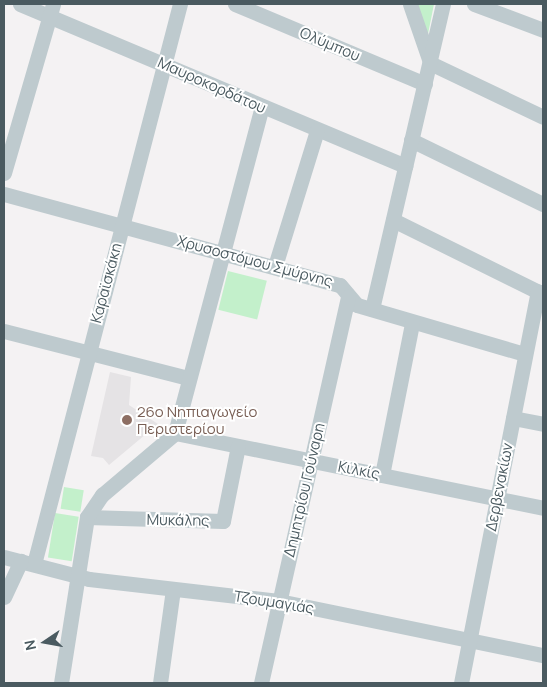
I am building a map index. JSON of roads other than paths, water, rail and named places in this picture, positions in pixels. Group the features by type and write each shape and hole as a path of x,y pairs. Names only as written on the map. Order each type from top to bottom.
{"street":[{"name":"Μαυροκορδάτου","path":"20,4 50,9 164,64 262,108 405,166"},
{"name":"Καραϊσκάκη","path":"4,597 28,562 87,353 180,4"},
{"name":"Ολύμπου","path":"235,4 425,84"},
{"path":"410,4 430,63 543,118"},
{"path":"372,309 443,4"},
{"path":"474,4 543,30"},
{"path":"4,174 50,9"},
{"path":"60,683 87,517 102,496 175,433 221,251 262,108"},
{"path":"275,266 317,130"},
{"path":"411,140 543,204"},
{"name":"Χρυσοστόμου Σμύρνης","path":"4,194 221,251 340,285 348,297 372,309 412,323 525,354"},
{"path":"393,220 541,293"},
{"name":"Δερβενακίων","path":"461,683 525,354 541,293"},
{"name":"Δημητρίου Γούναρη","path":"261,683 348,297"},
{"path":"382,475 412,323"},
{"path":"4,331 188,378"},
{"path":"513,418 543,424"},
{"name":"Κιλκίς","path":"175,433 543,508"},
{"name":"Μυκάλης","path":"87,517 223,521 238,446"},
{"name":"Τζουμαγιάς","path":"4,557 77,575 173,589 280,601 543,655"},
{"path":"160,683 173,589"}],"place":[{"name":"26ο Νηπιαγωγείο Περιστερίου","path":"127,420"}]}
